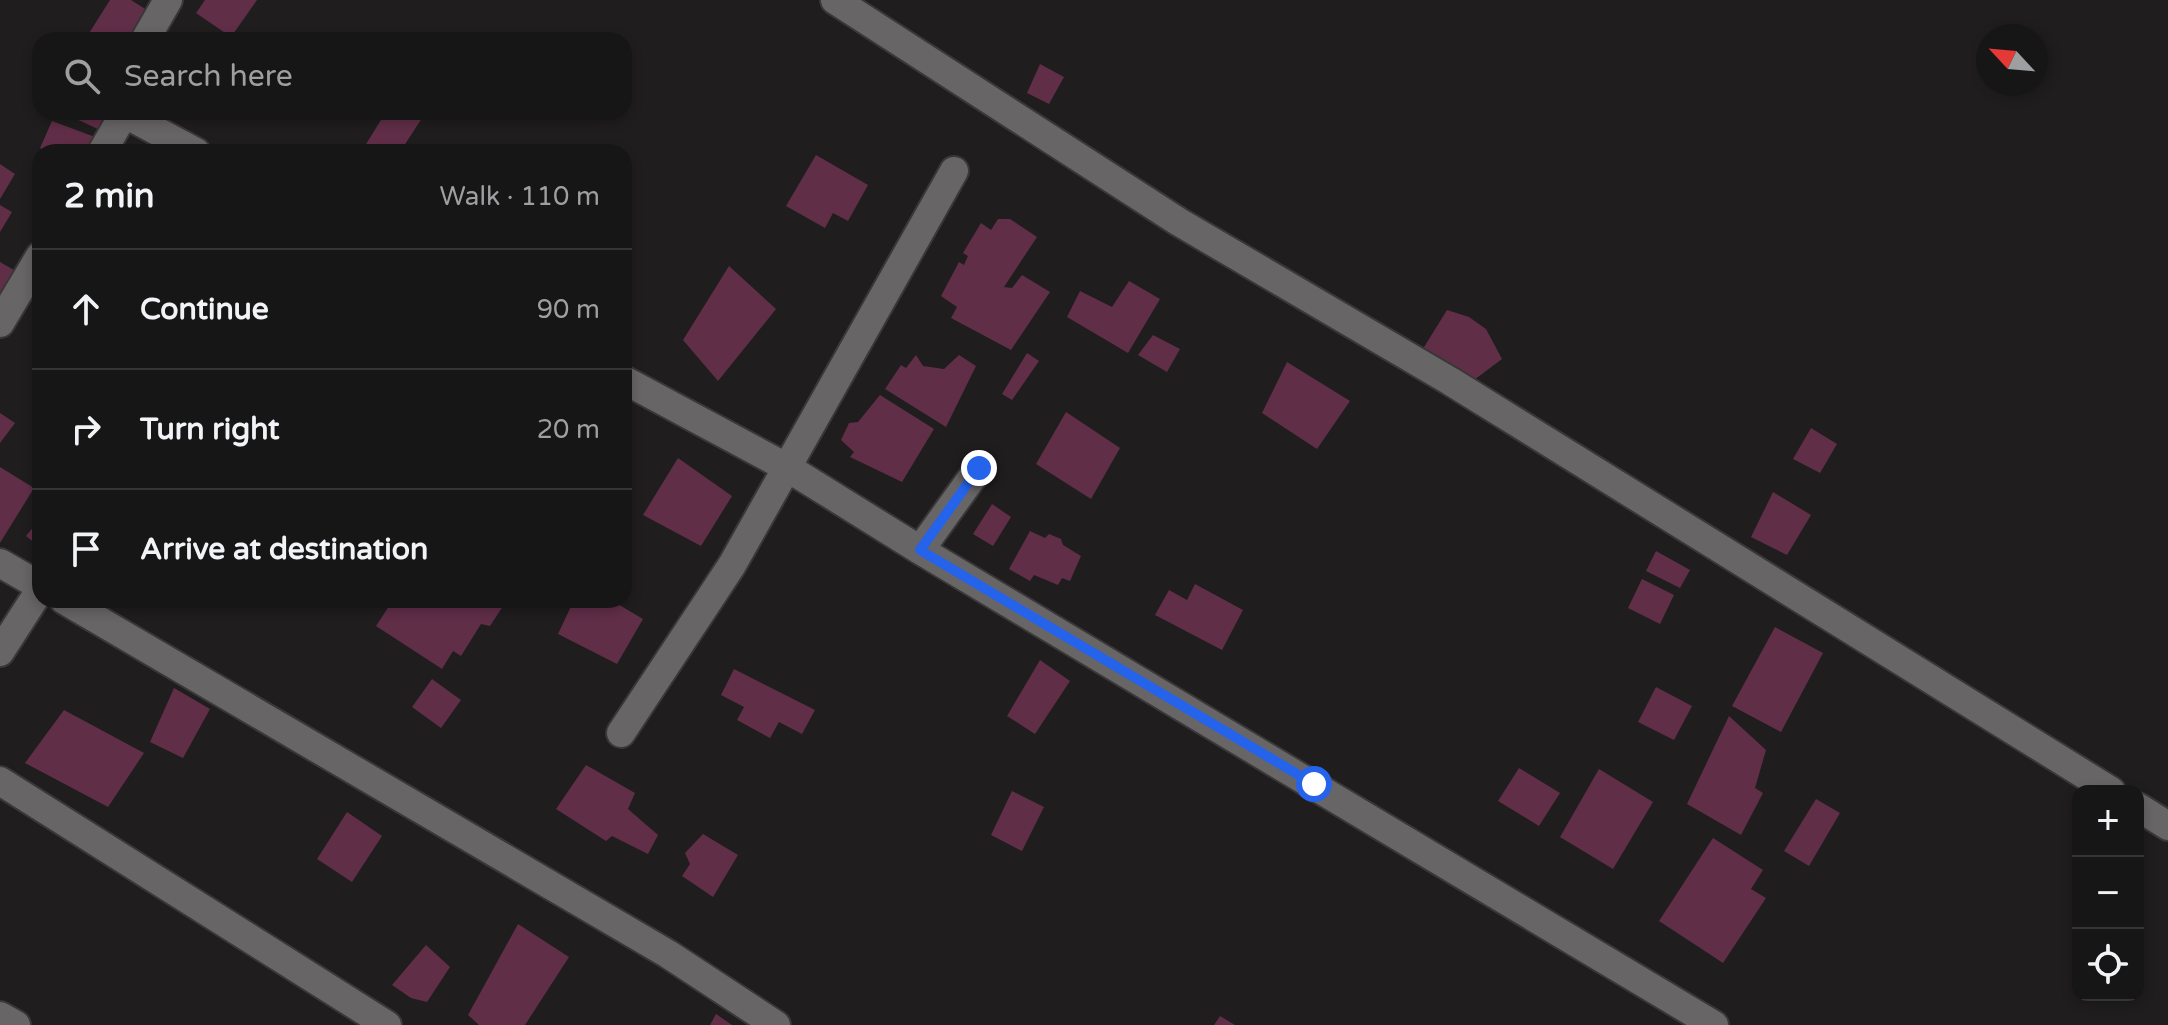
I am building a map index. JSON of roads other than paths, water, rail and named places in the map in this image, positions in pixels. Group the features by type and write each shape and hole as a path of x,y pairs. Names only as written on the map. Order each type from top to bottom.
{"street":[{"path":"150,32 168,0"},
{"path":"835,0 1179,222 1450,381 2101,785"},
{"path":"107,144 121,120"},
{"path":"138,120 181,144"},
{"path":"621,733 732,565 954,171"},
{"path":"0,323 32,269"},
{"path":"632,384 788,468 1714,1025"},
{"path":"920,550 979,468"},
{"path":"0,563 32,583"},
{"path":"0,652 32,601"},
{"path":"78,608 668,954 776,1025"},
{"path":"0,781 387,1025"},
{"path":"2144,811 2168,826"},
{"path":"0,1016 16,1025"}]}
